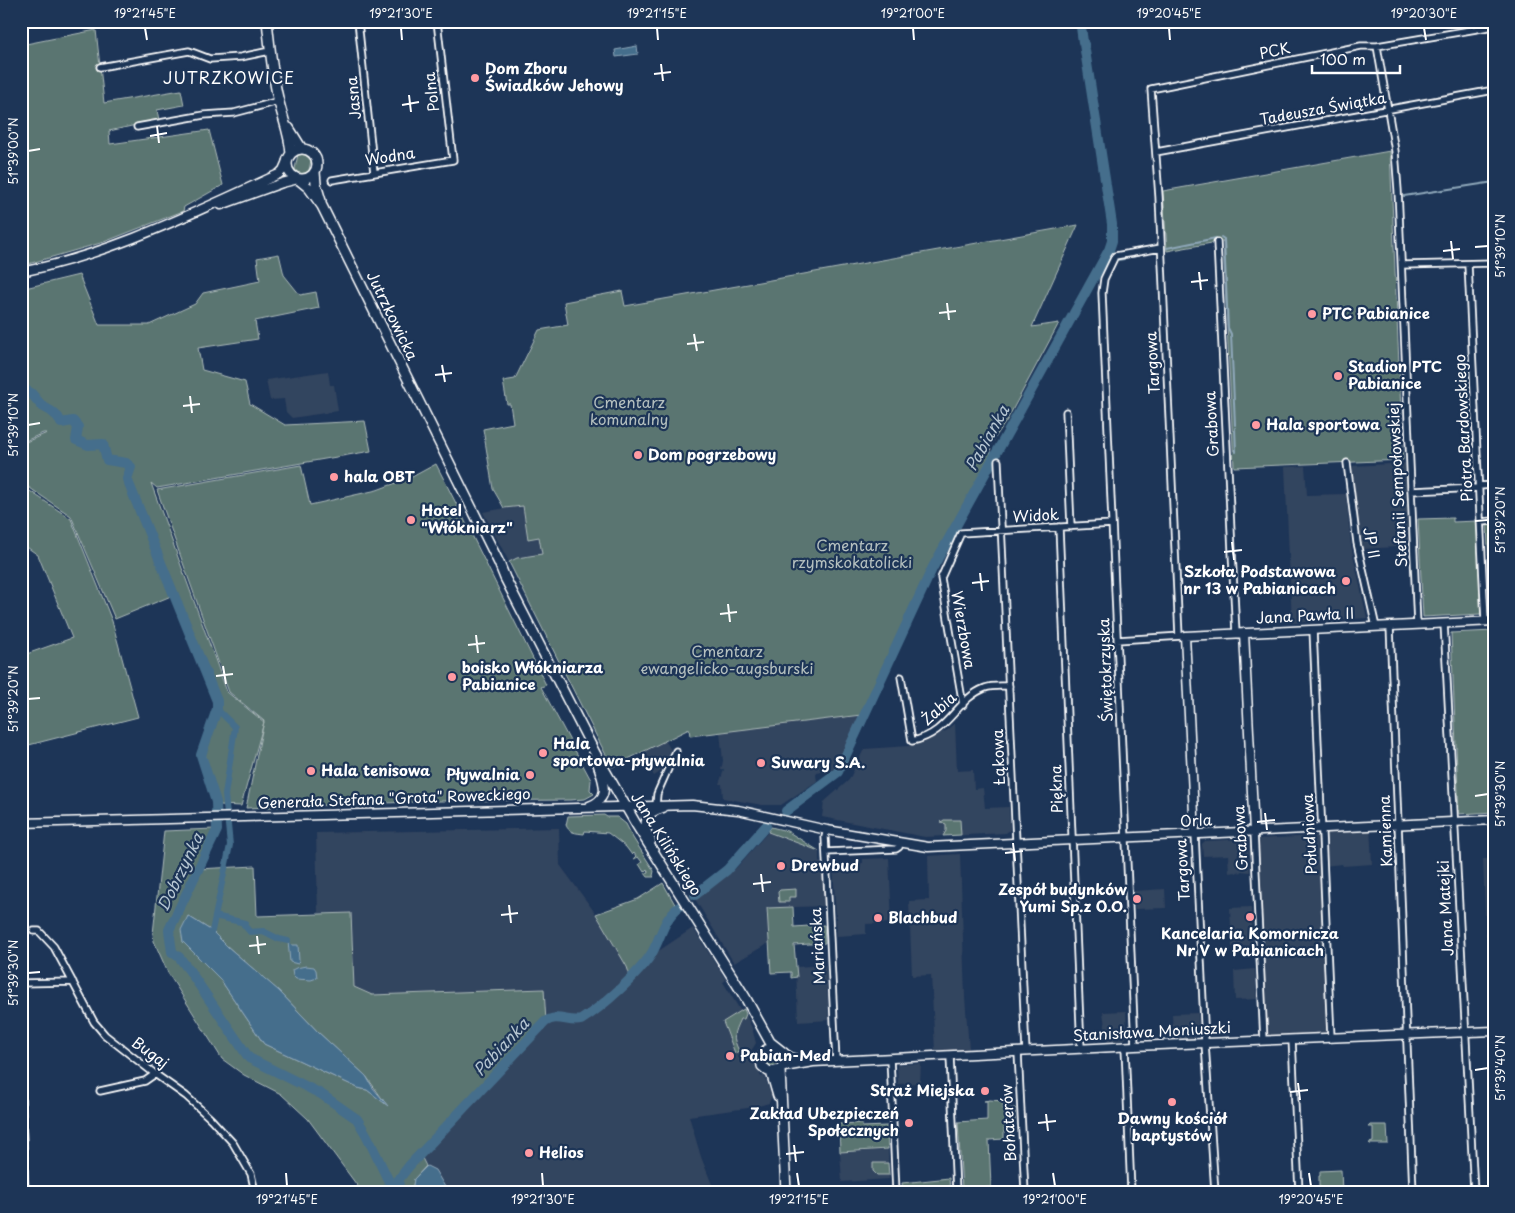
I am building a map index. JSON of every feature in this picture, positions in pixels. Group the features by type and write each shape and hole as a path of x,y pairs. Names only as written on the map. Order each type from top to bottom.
{"main road":[{"path":"267,21 279,101 290,143 288,170 298,179 308,178 315,172 317,166 316,158 310,152 302,149 286,124"},
{"path":"289,158 302,149"},
{"name":"Jutrzkowicka","path":"315,172 322,206"},
{"name":"Jutrzkowicka","path":"298,179 309,188 322,206 437,438"},
{"name":"Jana Kilińskiego","path":"437,438 522,614 596,755 745,997 756,1020 770,1042 780,1051"},
{"name":"Jana Kilińskiego","path":"756,1020 763,1052"},
{"path":"778,1070 768,1071 762,1066 763,1052 769,1048 780,1051 786,1060 778,1070 786,1192"}],"street":[{"name":"Jasna","path":"358,21 374,173"},
{"name":"Polna","path":"437,21 453,160"},
{"name":"PCK","path":"1151,89 1361,46 1377,46 1494,26"},
{"name":"Stefanii Sempołowskiej","path":"1377,46 1396,171 1402,266 1417,625"},
{"path":"100,67 189,51 210,59 241,57 271,52"},
{"name":"Targowa","path":"1151,89 1215,1192"},
{"name":"Tadeusza Świątka","path":"1156,152 1494,90"},
{"path":"137,127 204,115 234,113 279,101"},
{"path":"195,214 279,174 284,170 289,158"},
{"name":"Wodna","path":"332,180 453,160"},
{"path":"21,272 110,247 195,214 253,195 282,182 298,179"},
{"name":"Grabowa","path":"1217,242 1240,633 1254,832 1264,1041"},
{"name":"Świętokrzyska","path":"1135,1046 1102,293 1104,279 1115,256 1161,248"},
{"path":"1402,266 1494,263"},
{"name":"Piotra Bardowskiego","path":"1468,264 1485,621"},
{"path":"1066,412 1071,527"},
{"name":"Łąkowa","path":"998,461 1016,843 1022,1052"},
{"name":"JP II","path":"1347,463 1356,543 1376,627"},
{"path":"1411,491 1494,485"},
{"path":"1481,522 1494,521"},
{"name":"Widok","path":"961,533 1112,524"},
{"name":"Piękna","path":"1059,528 1081,1049"},
{"name":"Wierzbowa","path":"961,533 941,578 963,704"},
{"name":"Jana Pawła II","path":"1117,640 1494,621"},
{"name":"Jana Matejki","path":"1444,624 1464,1032 1474,1192"},
{"name":"Kamienna","path":"1390,626 1413,1192"},
{"name":"Południowa","path":"1312,630 1331,1038"},
{"name":"Żabia","path":"901,677 912,741 921,740 946,724 975,693 987,687 1009,686"},
{"path":"656,806 657,794 676,751"},
{"path":"577,808 596,804 604,793 596,755"},
{"path":"664,867 646,832 645,823 647,817 652,812 679,805"},
{"name":"Generała Stefana \"Grota\" Roweckiego","path":"21,823 679,805 715,807 766,816"},
{"name":"Orla","path":"766,816 827,830 928,847 1494,820"},
{"name":"Mariańska","path":"827,830 826,852 836,1061"},
{"name":"Orla","path":"826,852 896,849 900,843"},
{"name":"Bugaj","path":"34,931 39,931 54,947 94,1022 105,1035 186,1096 233,1143 250,1174 255,1192"},
{"path":"21,983 73,982"},
{"name":"Stanisława Moniuszki","path":"778,1070 812,1062 1494,1031"},
{"path":"1292,1039 1299,1192"},
{"path":"1124,1047 1131,1192"},
{"name":"Stanisława Moniuszki","path":"780,1051 792,1058 812,1062"},
{"name":"Bohaterów","path":"1022,1052 1024,1192"},
{"path":"950,1056 956,1192"},
{"path":"890,1058 896,1192"},
{"path":"100,1092 145,1081 156,1074"},
{"path":"21,1091 25,1192"}],"shaded area":[{"path":"637,46 638,54 616,57 615,50"},
{"path":"328,371 330,385 334,385 338,411 292,418 286,412 284,399 270,400 266,380"},
{"path":"1411,463 1414,546 1361,549 1352,466"},
{"path":"1305,466 1307,495 1346,494 1351,545 1367,618 1292,623 1285,467"},
{"path":"523,505 528,538 539,536 542,554 517,558 509,562 483,512"},
{"path":"861,715 835,769 817,772 817,781 781,805 762,805 723,798 722,784 719,784 724,770 721,770 723,761 720,732"},
{"path":"955,723 957,771 973,770 974,789 983,788 985,808 1009,807 1010,830 1006,833 925,837 822,817 824,802 849,780 864,749 909,746 948,730"},
{"path":"665,740 671,750 660,772 654,776 640,753"},
{"path":"1370,826 1372,864 1324,866 1331,1038 1264,1041 1254,839 1322,836 1322,829"},
{"path":"559,828 560,865 596,914 627,967 632,980 654,954 693,928 726,980 723,982 740,1010 743,1008 752,1028 756,1043 751,1051 761,1077 764,1075 772,1096 769,1103 755,1107 689,1116 701,1157 715,1192 448,1192 435,1171 427,1166 420,1154 544,989 372,995 354,988 351,913 318,913 316,833"},
{"path":"768,832 819,851 819,862 822,863 824,906 767,908 769,943 734,963 695,899 737,867"},
{"path":"1245,839 1248,842 1250,872 1241,871 1240,873 1238,871 1237,873 1229,873 1228,855 1203,856 1202,844 1205,841"},
{"path":"960,854 965,997 969,1049 935,1051 931,975 912,976 909,901 929,900 928,856"},
{"path":"889,858 892,923 866,924 866,934 837,936 833,865 863,863 863,859"},
{"path":"1483,859 1494,859 1494,936 1486,937"},
{"name":"Zespół budynków Yumi Sp.z O.O.","path":"1165,889 1166,908 1135,909 1134,891"},
{"path":"1251,907 1253,946 1232,947 1230,908"},
{"path":"188,916 212,931 279,991 319,1033 366,1076 388,1106 367,1090 358,1088 264,1044 220,979 183,942 181,930"},
{"path":"288,941 292,945 298,945 298,964 290,962"},
{"path":"826,965 829,1020 798,1022 796,967"},
{"path":"306,966 314,967 317,978 311,980 296,979 293,976 292,970"},
{"path":"1255,969 1257,999 1235,1000 1234,971"},
{"path":"1126,1011 1126,1038 1124,1040 1107,1042 1103,1012"},
{"path":"1198,1013 1199,1033 1194,1038 1173,1039 1172,1014"},
{"path":"897,1064 921,1064 920,1083 898,1084"},
{"path":"888,1149 889,1179 842,1182 840,1152"},
{"path":"427,1166 435,1170 448,1192 412,1192 414,1179"}],"green space":[{"path":"96,30 104,103 181,90 184,105 157,110 159,120 109,131 110,144 209,130 223,185 184,207 183,211 104,242 21,266 21,45"},
{"name":"PTC Pabianice","path":"1390,151 1403,460 1234,467 1223,241 1167,251 1163,191"},
{"path":"303,153 311,160 308,175 305,176 297,173 295,169 298,154"},
{"path":"1078,225 1032,327 1059,323 1007,420 990,445 991,454 929,568 861,715 690,736 689,729 612,767 509,562 517,558 542,554 539,537 528,539 523,506 504,508 493,489 483,429 513,423 503,381 515,379 539,330 568,325 564,302 622,291 625,306"},
{"path":"279,254 284,275 300,295 316,292 319,308 255,321 258,339 198,348 202,370 245,382 250,404 285,425 365,421 371,451 157,488 151,483 227,692 264,722 241,806 220,805 205,754 221,702 176,594 115,619 71,516 21,482 21,444 47,433 21,443 21,289 79,275 99,325 149,325 195,304 203,293 260,281 257,258"},
{"path":"436,464 546,685 541,687 591,780 590,790 594,794 585,799 570,800 440,801 246,808 264,721 229,692 157,490 301,465 310,505 377,490 412,477"},
{"path":"21,485 71,519 112,621 138,717 21,747 21,656 72,638 38,555 21,543"},
{"path":"1453,518 1453,522 1477,521 1481,614 1423,617 1418,519"},
{"path":"1487,525 1494,525 1494,609 1491,609"},
{"path":"1494,631 1494,812 1459,814 1451,633"},
{"path":"604,815 607,817 617,817 626,824 654,871 654,877 648,877 645,873 648,872 647,869 644,872 639,864 642,862 638,857 634,859 636,856 634,853 632,855 626,847 608,833 585,831 584,834 576,833 569,830 566,825 568,816"},
{"path":"944,820 960,820 961,835 943,836 946,831 946,824 941,822"},
{"path":"771,827 787,831 819,851 768,832"},
{"path":"214,829 183,899 198,869 255,866 257,916 351,913 354,987 372,995 544,989 546,1022 420,1154 426,1166 414,1179 412,1192 395,1192 387,1172 374,1150 392,1192 362,1192 308,1119 281,1094 244,1075 222,1059 168,973 154,941 153,934 164,831","holes":["188,916 212,931 281,993 319,1033 366,1076 386,1104 367,1090 358,1088 264,1044 220,979 183,942"]},
{"path":"663,883 677,908 670,914 651,954 631,979 627,967 596,914 638,899"},
{"path":"796,889 796,897 789,897 789,902 779,902 778,892 780,890"},
{"path":"793,907 794,927 824,925 825,943 794,945 797,977 791,978 791,972 771,973 767,908"},
{"path":"744,1009 746,1014 744,1019 740,1019 735,1032 734,1038 739,1051 735,1053 723,1022"},
{"path":"773,1052 779,1054 781,1060 779,1066 773,1068 767,1066 765,1060 767,1054"},
{"path":"990,1100 1003,1101 1003,1109 1015,1108 1015,1123 1004,1128 1004,1139 989,1140 991,1187 962,1189 958,1122 987,1120 987,1101 984,1101"},
{"path":"862,1123 862,1127 887,1126 888,1149 840,1152 839,1124"},
{"path":"1370,1125 1387,1125 1388,1144 1369,1143 1373,1142 1373,1127 1368,1127"},
{"path":"873,1163 888,1163 889,1175 877,1175 873,1171"},
{"path":"1341,1170 1342,1192 1321,1192 1321,1187 1319,1187 1320,1171"},
{"path":"949,1178 950,1192 903,1192 902,1183"}],"waterway":[{"name":"Pabianka","path":"1081,27 1083,42"},
{"name":"Pabianka","path":"786,811 838,772 932,569 1109,250 1112,241 1112,224 1084,44"},
{"path":"1404,196 1494,182"},
{"path":"1221,237 1224,239 1235,425"},
{"path":"1167,248 1216,238"},
{"path":"1132,257 1144,254"},
{"path":"1117,260 1124,259"},
{"name":"Dobrzynka","path":"21,388 31,393 42,406 58,417 61,423 73,421 78,427 76,440 88,445 103,444 107,460 126,463 131,467 127,479 217,701 217,709 201,755 216,802 217,830 169,930 172,952 179,957 189,970 249,1058 321,1094 357,1119 394,1192"},
{"path":"1235,428 1236,452"},
{"path":"212,931 230,845 225,795 235,727 217,709"},
{"name":"Pabianka","path":"695,895 727,870 766,826"},
{"name":"Pabianka","path":"398,1192 399,1179 409,1166 545,1022 554,1018 581,1020 609,999 629,980 652,953 666,922 679,907"},
{"path":"215,916 245,923 244,925 250,932 263,931 288,941"}],"place":[{"name":"Dom Zboru Świadków Jehowy","path":"475,78"},
{"name":"PTC Pabianice","path":"1312,314"},
{"name":"Stadion PTC Pabianice","path":"1338,376"},
{"name":"Hala sportowa","path":"1256,425"},
{"name":"Dom pogrzebowy","path":"638,455"},
{"name":"hala OBT","path":"334,477"},
{"name":"Hotel \"Włókniarz\"","path":"411,520"},
{"name":"Szkoła Podstawowa nr 13 w Pabianicach","path":"1346,581"},
{"name":"boisko Włókniarza Pabianice","path":"452,677"},
{"name":"Hala sportowa-pływalnia","path":"543,753"},
{"name":"Suwary S.A.","path":"761,763"},
{"name":"Hala tenisowa","path":"311,771"},
{"name":"Pływalnia","path":"530,775"},
{"name":"Drewbud","path":"781,866"},
{"name":"Zespół budynków Yumi Sp.z O.O.","path":"1137,899"},
{"name":"Kancelaria Komornicza Nr V w Pabianicach","path":"1250,917"},
{"name":"Blachbud","path":"878,918"},
{"name":"Pabian-Med","path":"730,1056"},
{"name":"Straż Miejska","path":"985,1091"},
{"name":"Dawny kościół baptystów","path":"1172,1102"},
{"name":"Zakład Ubezpieczeń Społecznych","path":"909,1123"},
{"name":"Helios","path":"529,1153"}],"district":[{"name":"JUTRZKOWICE","path":"229,78"}],"park label":[{"name":"Cmentarz komunalny","path":"629,412"},
{"name":"Cmentarz rzymskokatolicki","path":"852,554"},
{"name":"Cmentarz ewangelicko-augsburski","path":"727,660"}]}
